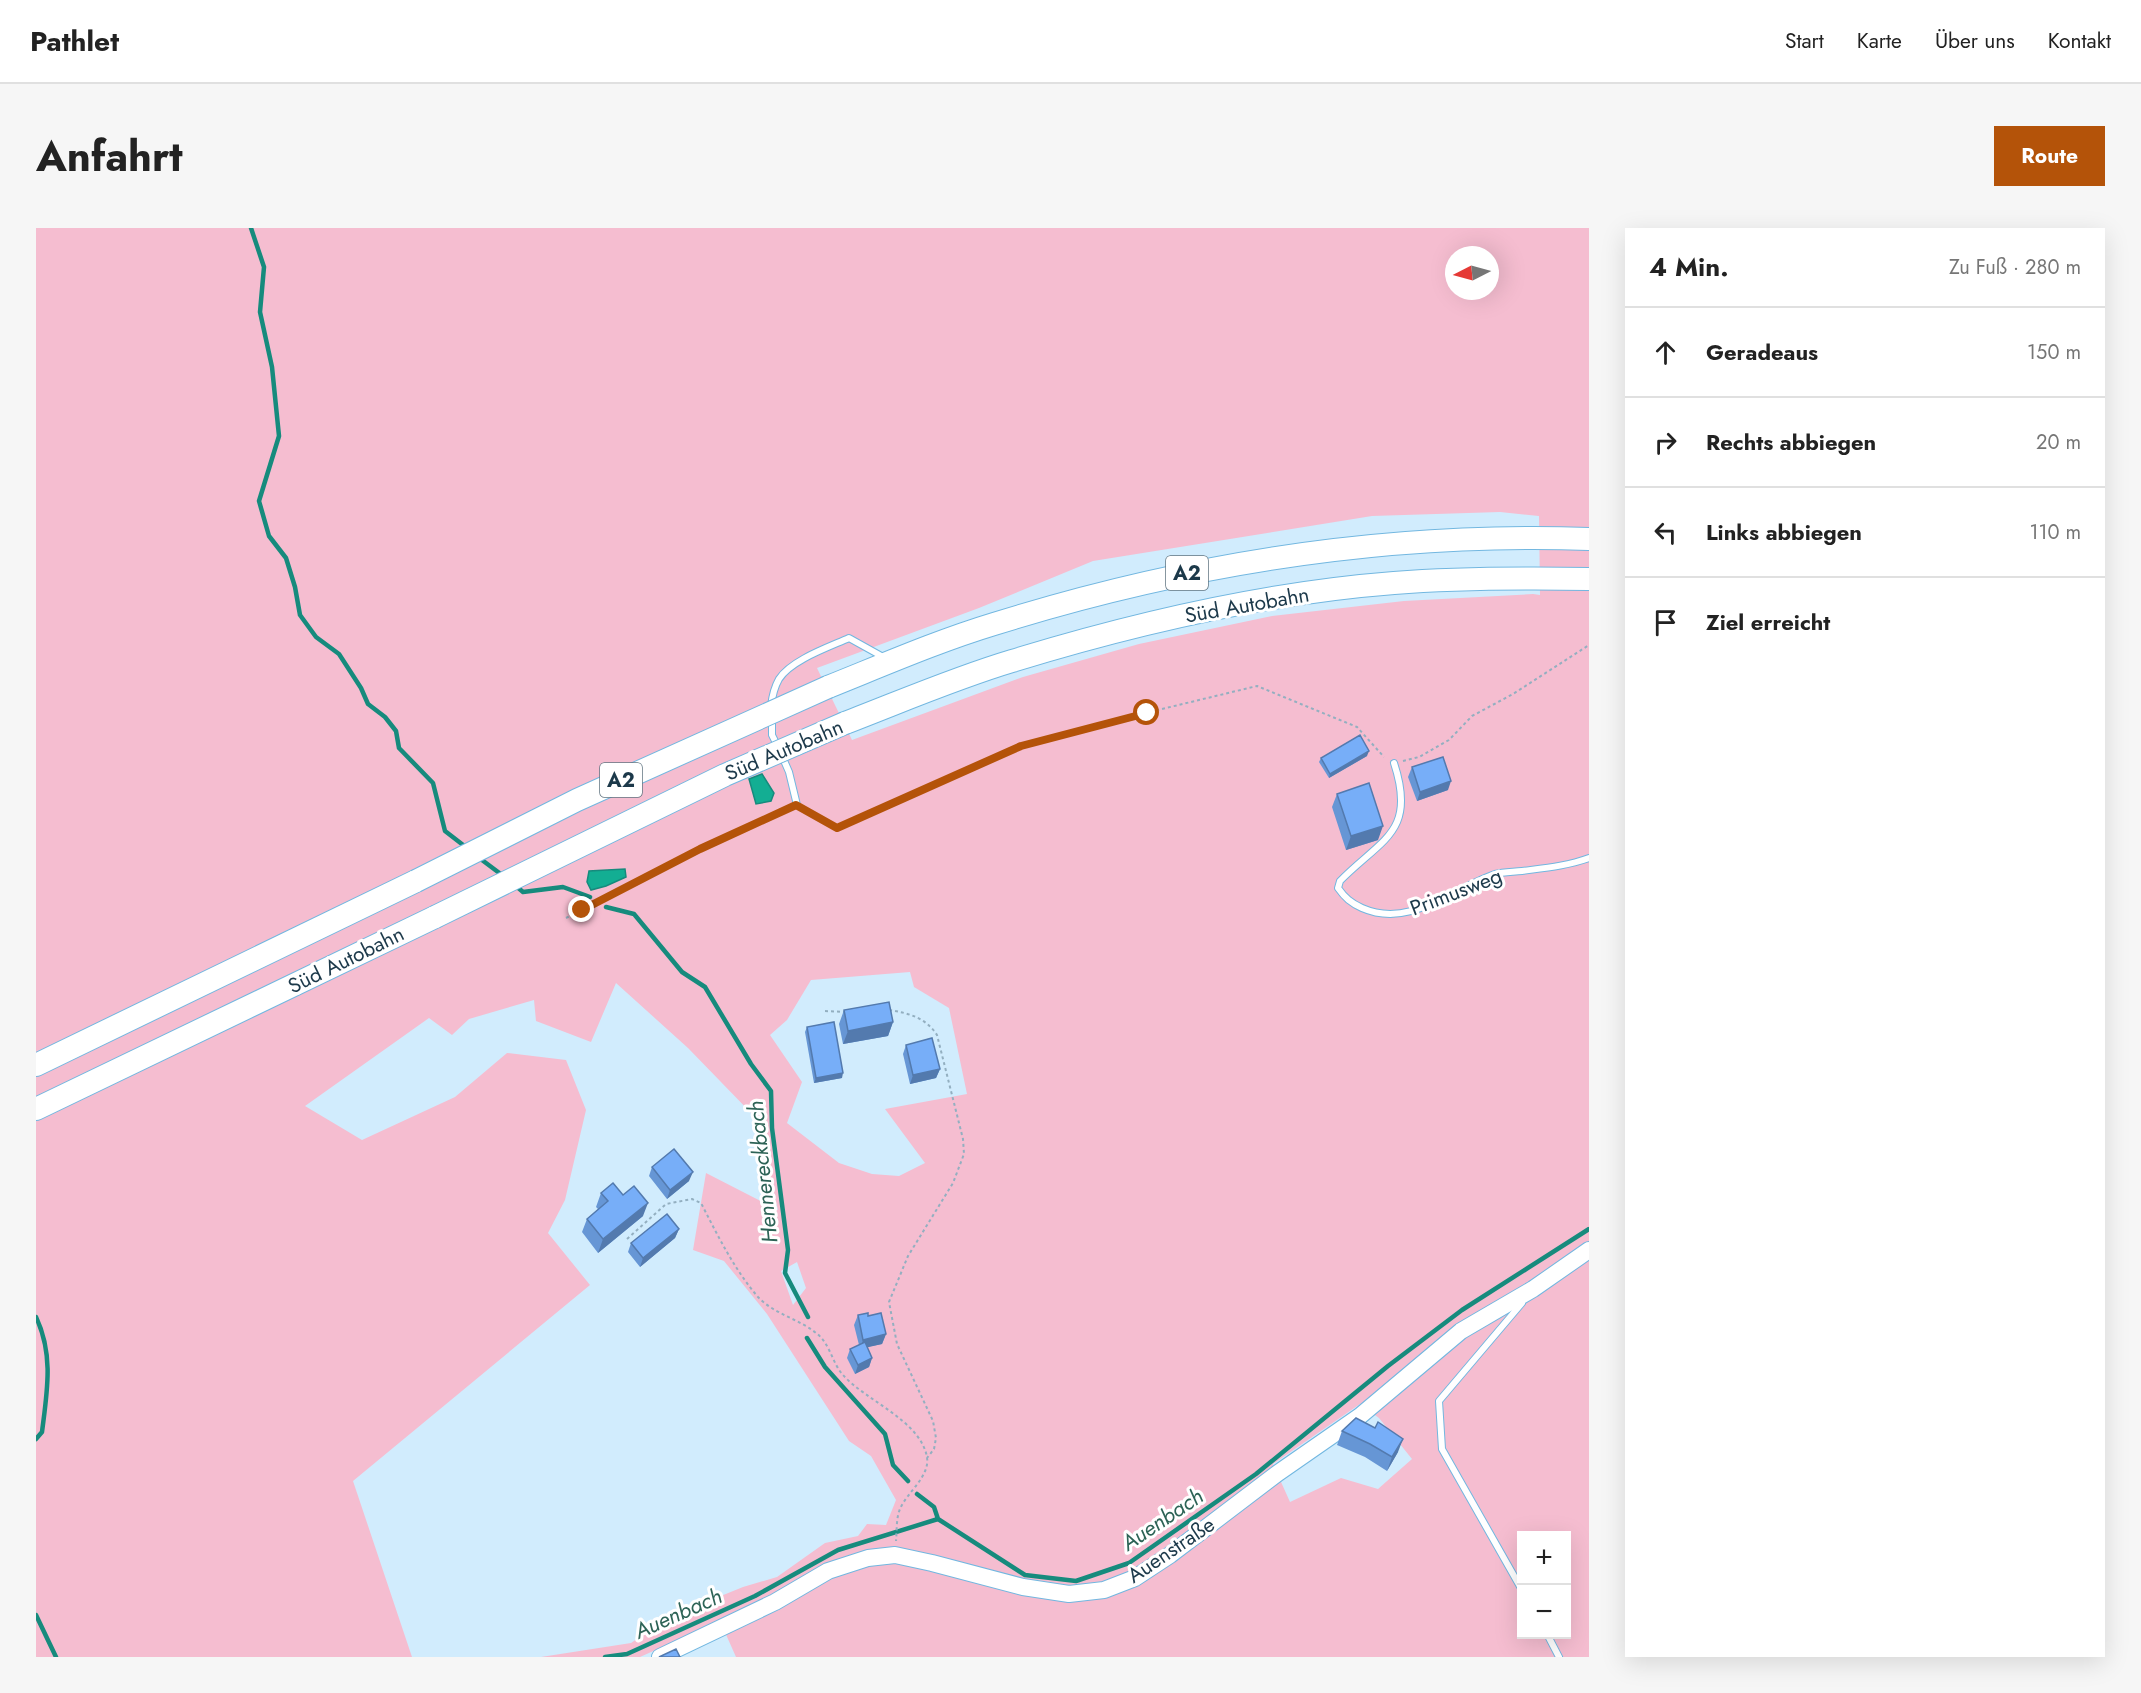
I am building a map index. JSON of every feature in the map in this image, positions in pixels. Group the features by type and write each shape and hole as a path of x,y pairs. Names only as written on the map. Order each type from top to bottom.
{"highway":[{"name":"Süd Autobahn","path":"36,1065 417,881 577,800 828,687 992,624 1090,596 1187,573 1290,555 1393,544 1492,538 1589,539"},
{"name":"Süd Autobahn","path":"40,1107 725,775 845,723 1009,662 1105,634 1202,611 1297,594 1392,583 1470,579 1589,579"}],"street":[{"name":"Auenstraße","path":"660,1657 775,1602 828,1571 868,1558 895,1555 1023,1587 1069,1594 1104,1590 1135,1578 1170,1556 1278,1473 1360,1416 1461,1331 1533,1289 1589,1250"}],"lane":[{"path":"796,805 789,772 772,735 771,704 778,680 798,663 849,638 891,662"},
{"name":"Primusweg","path":"1394,763 1401,791 1396,825 1390,836 1380,846 1340,881 1338,888 1350,902 1376,914 1394,915 1441,901 1463,888 1497,874 1569,865 1589,858"},
{"path":"1518,1585 1442,1449 1439,1401 1533,1289"},
{"path":"1549,1639 1559,1657"}],"path":[{"path":"566,918 700,849 796,805 837,828 1021,746 1104,723 1257,686 1357,727 1384,757 1394,763 1419,757 1449,740 1472,716 1513,694 1589,645"},
{"path":"886,1009 922,1019 932,1026 937,1035 963,1139 964,1154 952,1184 908,1256 889,1302 897,1344 933,1421 936,1438 934,1449 927,1458 919,1482 902,1504 896,1545"},
{"path":"825,1011 855,1012"},
{"path":"627,1239 666,1204 692,1199 701,1203 731,1261 760,1298 770,1307 818,1334 841,1373 854,1386 907,1426 923,1447 927,1458"}],"shaded area":[{"path":"36,228 1589,228 1589,1657 736,1657 720,1621 640,1657 541,1657 631,1643 669,1617 743,1587 777,1577 825,1543 858,1536 867,1524 886,1525 896,1500 871,1456 849,1441 767,1314 724,1261 693,1250 706,1173 778,1210 753,1115 688,1048 616,983 591,1042 536,1021 534,1000 469,1019 452,1035 429,1018 305,1106 362,1140 455,1097 507,1053 566,1060 586,1110 565,1200 548,1233 590,1285 353,1481 412,1657 36,1657","holes":["1500,512 1539,516 1540,595 1404,601 1272,616 1139,644 1023,677 852,740 817,668 979,608 1093,561 1372,516","910,972 914,987 949,1008 967,1094 885,1109 925,1163 899,1176 872,1174 839,1163 787,1123 802,1082 770,1035 787,1020 811,980","797,1262 806,1288 793,1305 781,1271","1360,1404 1379,1418 1412,1459 1378,1489 1341,1478 1290,1502 1273,1464"]},
{"path":"762,774 774,793 771,801 756,804 749,779"},
{"path":"625,869 626,877 606,886 591,890 587,882 589,871"}],"building":[{"path":"1360,735 1369,751 1330,774 1321,758"},
{"path":"1443,757 1451,781 1420,792 1412,767"},
{"path":"1369,783 1383,826 1351,836 1337,794"},
{"path":"889,1002 893,1022 848,1031 844,1010"},
{"path":"834,1022 843,1073 816,1078 807,1027"},
{"path":"932,1038 940,1069 913,1075 906,1045"},
{"path":"674,1149 693,1172 670,1190 652,1167"},
{"path":"613,1183 623,1195 634,1186 648,1203 603,1239 587,1219 608,1201 601,1193"},
{"path":"667,1214 679,1229 643,1258 631,1243"},
{"path":"868,1313 868,1316 881,1313 886,1334 863,1340 858,1315"},
{"path":"865,1342 872,1358 858,1365 850,1349"},
{"path":"1356,1418 1375,1428 1378,1422 1403,1439 1392,1457 1342,1431"},
{"path":"676,1649 680,1657 659,1657"}],"waterway":[{"name":"Hennereckbach","path":"251,228 264,267 260,312 272,367 279,436 259,501 269,536 286,558 295,587 300,615 316,637 339,654 361,688 368,704 385,717 396,731 399,748 433,783 445,831 467,848"},
{"name":"Hennereckbach","path":"478,857 502,875"},
{"name":"Hennereckbach","path":"516,886 523,892 563,887 590,897"},
{"name":"Hennereckbach","path":"606,907 634,914 682,972 705,987 751,1064 771,1091 772,1128 788,1250 785,1273 808,1317"},
{"name":"Auenbach","path":"605,1657 627,1654 755,1596 838,1550 938,1519 1025,1575 1076,1581 1129,1563 1256,1474 1388,1366 1462,1310 1589,1229"},
{"path":"36,1317 45,1345 48,1374 42,1432 36,1439"},
{"name":"Hennereckbach","path":"807,1338 825,1367 885,1434 893,1465 908,1481"},
{"name":"Hennereckbach","path":"917,1494 934,1507 938,1519"},
{"path":"36,1615 56,1657"}],"route":[{"path":"582,910 700,849 796,805 837,828 1021,746 1147,713"}]}
